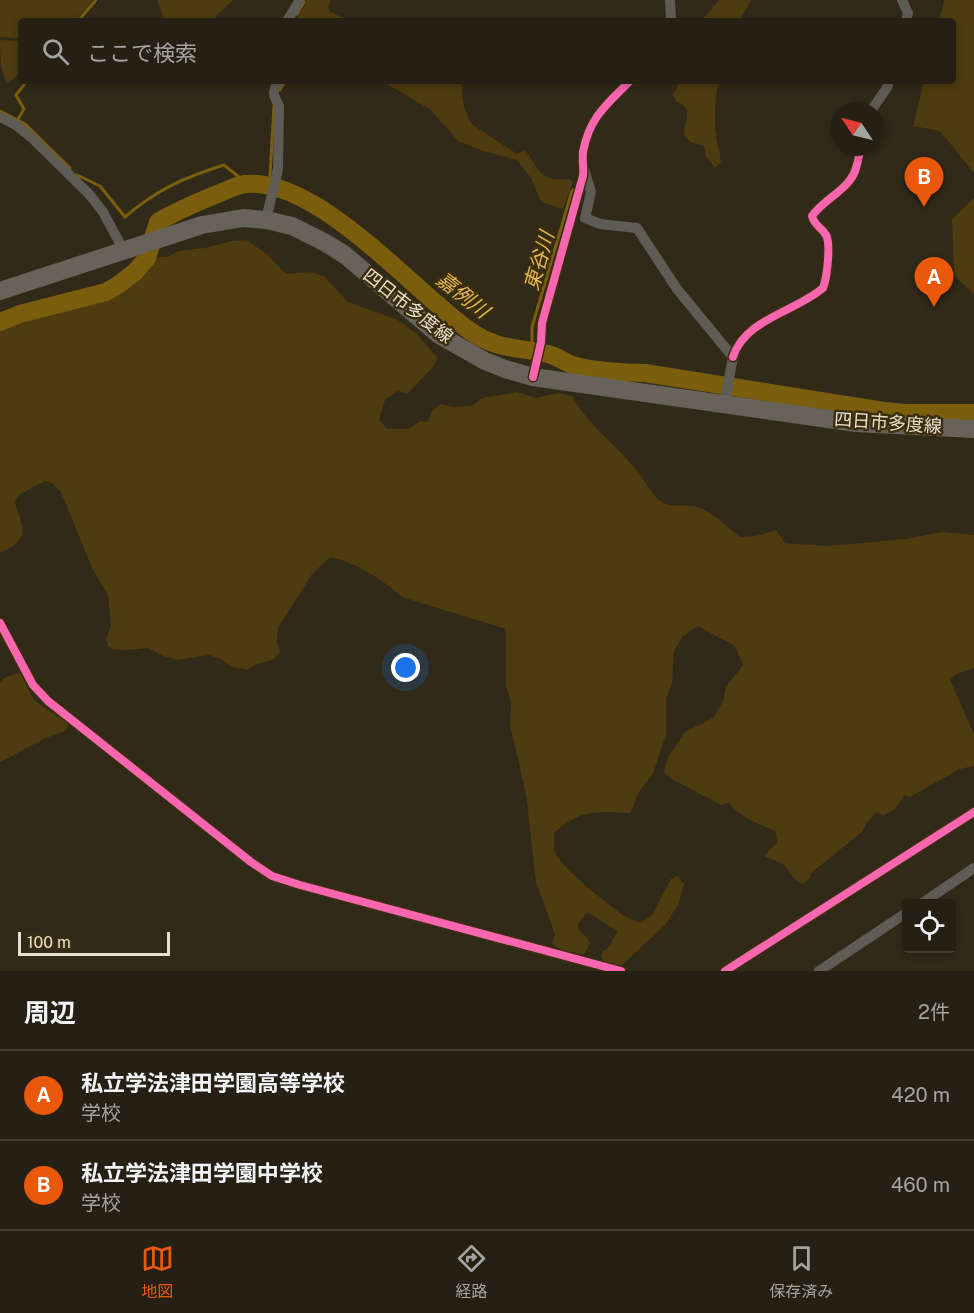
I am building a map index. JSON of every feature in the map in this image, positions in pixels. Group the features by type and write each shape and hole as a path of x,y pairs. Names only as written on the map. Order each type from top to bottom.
{"main road":[{"name":"四日市多度線","path":"1,288 223,220 268,212 338,251 439,335 485,361 505,369 535,370 856,423 974,429"}],"street":[{"path":"289,18 300,0"},
{"path":"670,0 671,18"},
{"path":"902,0 908,13 907,18"},
{"path":"268,212 277,177 279,106 274,100 274,94 277,84"},
{"path":"627,84 603,108 592,123 583,156 591,192 585,218 600,224 637,228 677,289 733,357"},
{"path":"877,102 888,84"},
{"path":"0,117 16,125 32,138 89,194 129,249"},
{"path":"725,401 737,345 749,332 823,288 828,243 813,216 849,181 855,172 859,156"},
{"path":"535,370 541,342 542,322 584,167"},
{"path":"0,623 33,686 48,701 251,862 272,876 621,971"},
{"path":"725,971 974,812"},
{"path":"927,899 974,868"},
{"path":"819,971 902,916"}],"shaded area":[{"path":"0,0 93,0 78,18 18,18 18,39 0,37"},
{"path":"157,0 233,0 215,18 164,18"},
{"path":"306,0 331,0 328,7 330,12 344,18 296,18 305,6"},
{"path":"719,0 751,0 741,18 704,18"},
{"path":"944,0 974,0 974,173 940,131 913,126 923,84 956,84 956,18 940,18"},
{"path":"0,40 18,41 18,74 9,83 2,70"},
{"path":"387,84 461,84 464,106 473,125 517,154 525,150 546,177 569,179 573,182 563,209 541,202 531,178 517,160 483,151 458,141 430,109"},
{"path":"678,84 719,84 715,121 721,162 715,168 706,157 704,146 690,142 684,134 687,111 673,95"},
{"path":"974,198 974,294 954,275 952,219"},
{"path":"247,240 268,255 286,274 310,272 324,276 348,302 398,320 416,333 438,358 432,368 407,394 398,391 385,400 379,420 388,429 408,429 421,421 428,422 432,411 440,404 453,407 472,406 482,398 517,392 536,398 558,393 572,396 595,427 631,463 658,499 669,505 700,508 740,537 756,536 776,530 785,543 827,546 906,539 942,532 974,535 974,668 957,674 950,680 974,734 974,766 960,769 910,797 904,795 889,813 882,815 877,812 862,832 811,873 810,878 802,884 783,864 764,856 777,842 776,832 745,817 729,803 721,805 670,778 664,772 668,757 685,732 713,718 723,701 726,687 743,665 735,646 698,626 683,636 674,651 672,683 666,699 666,734 653,774 640,790 630,813 589,813 572,819 554,833 555,852 566,867 607,903 632,920 641,923 652,915 671,879 678,876 684,884 678,905 665,925 621,966 604,962 601,956 618,931 587,912 578,924 579,930 590,944 584,954 562,951 552,944 555,934 536,882 526,794 510,725 511,702 506,685 506,629 402,597 368,572 330,557 312,574 278,628 277,642 280,652 273,660 256,664 248,670 232,667 209,655 178,660 163,656 149,648 127,650 113,649 108,646 106,639 111,626 108,595 93,570 61,492 52,483 45,481 20,494 15,502 22,526 21,538 0,553 0,326 114,294 126,287 149,261 160,257 168,257 178,251"},
{"path":"22,672 29,691 39,704 69,724 65,731 46,738 0,762 0,682 6,677"}],"waterway":[{"path":"81,18 96,0"},
{"path":"297,14 304,2"},
{"path":"18,119 24,109 16,95 25,84"},
{"path":"280,90 283,84"},
{"path":"267,185 270,176 274,106"},
{"path":"0,111 25,124 70,168"},
{"path":"77,175 100,186 125,217 148,199 172,185 224,165 239,177 243,184"},
{"name":"嘉例川","path":"0,322 20,314 106,292 135,272 147,258 158,222 196,203 245,184 273,187 303,199 334,217 364,240 447,313 489,342 548,354 573,365 598,370 645,373 884,411 974,413"},
{"name":"東谷川","path":"528,352 532,343 532,327 572,191 575,189"}],"cycle path":[{"path":"533,377 541,342 542,323 583,176 586,140 600,112 627,84"},
{"path":"733,357 739,344 759,325 823,288 828,261 827,239 812,216 852,178 859,156"},
{"path":"0,623 33,685 48,701 251,862 272,876 621,971"},
{"path":"725,971 974,812"}],"place":[{"name":"私立学法津田学園中学校","path":"924,207"},
{"name":"私立学法津田学園高等学校","path":"934,307"}]}
